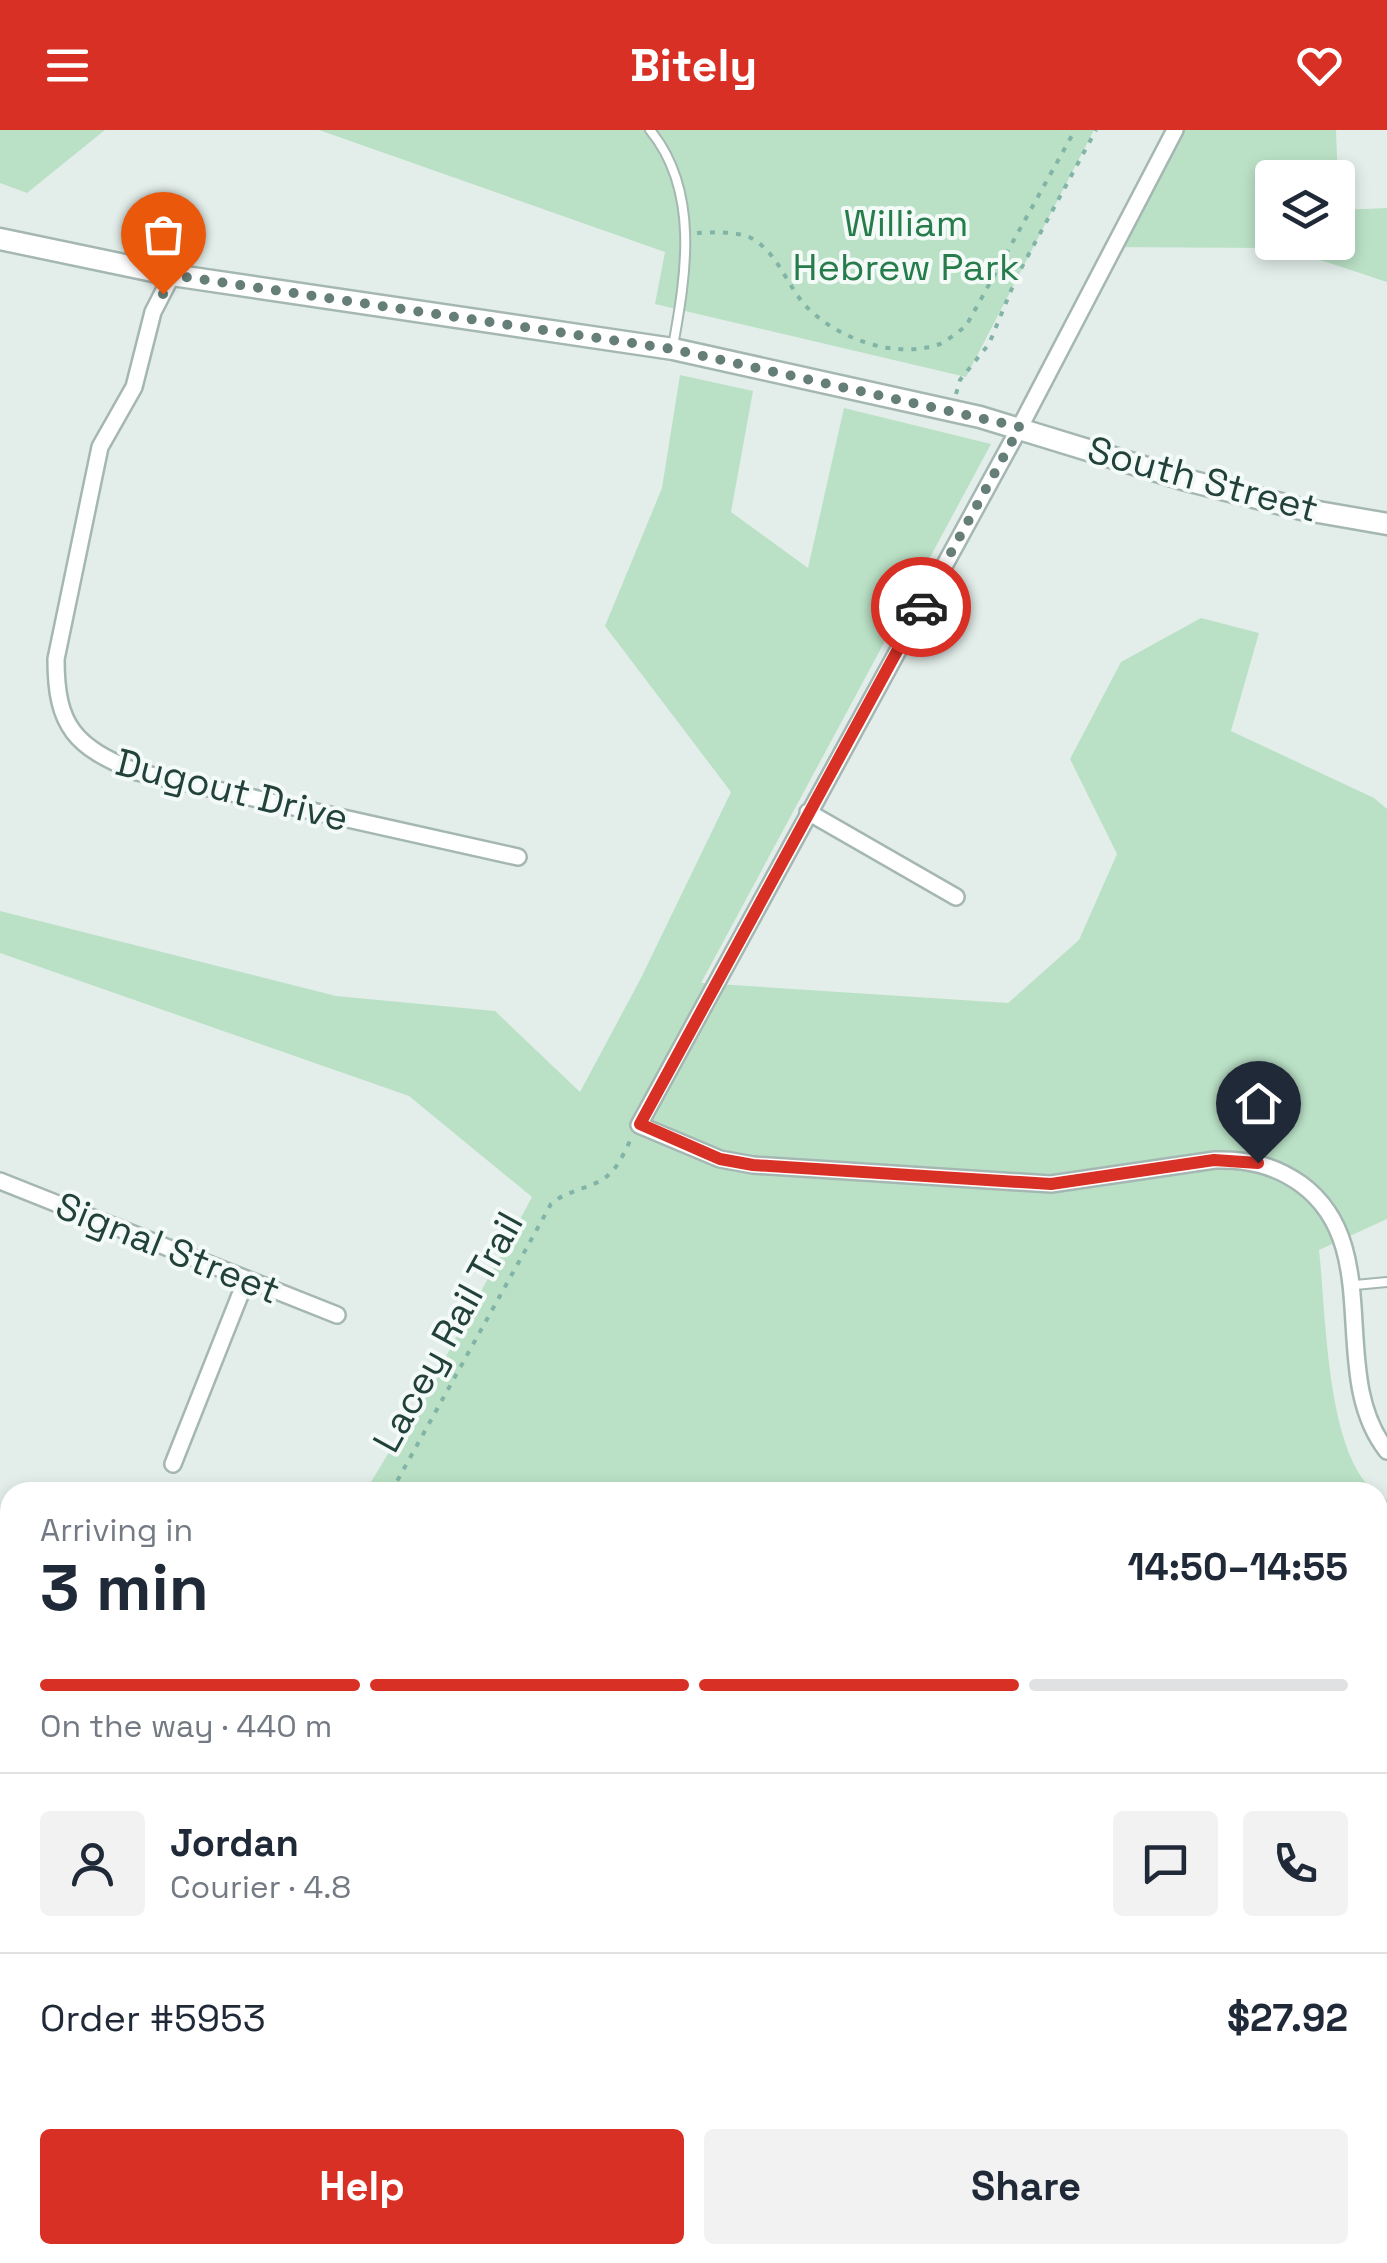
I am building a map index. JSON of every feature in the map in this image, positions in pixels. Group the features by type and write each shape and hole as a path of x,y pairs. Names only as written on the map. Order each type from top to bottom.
{"street":[{"path":"1176,130 1020,427 640,1124 704,1153 753,1165 1014,1183 1086,1180 1214,1160 1258,1163 1281,1170 1324,1204 1340,1229 1354,1285 1362,1400 1373,1434 1387,1451"},
{"name":"South Street","path":"0,239 172,275 672,349 1020,427 1186,480 1301,509 1387,524"},
{"name":"Dugout Drive","path":"172,275 153,312 134,387 100,447 56,659 56,691 66,723 95,755 137,772 518,858"},
{"path":"808,812 956,897"},
{"name":"Signal Street","path":"0,1181 337,1315"},
{"path":"173,1464 246,1280"}],"lane":[{"path":"650,130 665,152 687,234 685,278 672,349"},
{"path":"1354,1285 1387,1282"}],"path":[{"path":"687,234 749,237 772,256 803,303 849,338 906,348 940,344 966,326 1075,130"},
{"path":"956,396 960,380 989,344 1017,276 1096,130"},
{"name":"Lacey Rail Trail","path":"397,1482 550,1204 561,1194 602,1180 614,1170 640,1124"}],"green space":[{"path":"0,130 105,130 27,193 0,183"},
{"name":"William Hebrew Park","path":"319,130 1094,130 966,377 655,304 665,252"},
{"path":"1168,130 1336,130 1337,160 1255,160 1255,248 1105,247"},
{"path":"1387,208 1387,282 1320,260 1355,260 1355,209"},
{"path":"680,375 753,391 731,512 808,568 844,408 991,444 701,983 1008,1003 1079,940 1117,854 1070,759 1121,662 1201,618 1259,633 1231,731 1374,798 1387,809 1387,1219 1319,1250 1338,1415 1347,1447 1367,1482 371,1482 438,1371 532,1197 409,1096 0,953 0,911 336,996 495,1011 580,1092 641,978 731,792 605,626 662,488"}],"way so far":[{"path":"163,294 172,275 566,330 672,349 1020,427 921,607"}],"route":[{"path":"921,607 640,1124 720,1159 753,1165 1014,1183 1086,1180 1214,1160 1258,1163"}]}
